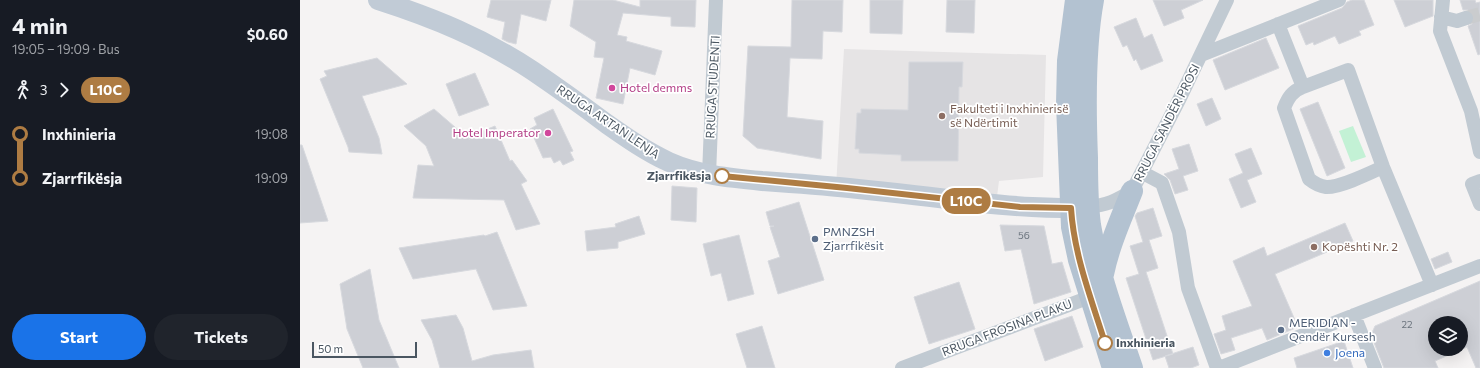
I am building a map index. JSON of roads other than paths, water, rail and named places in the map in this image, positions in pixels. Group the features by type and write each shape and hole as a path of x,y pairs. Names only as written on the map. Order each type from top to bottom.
{"main road":[{"path":"1076,0 1068,61 1067,104 1080,208 1090,224 1102,277 1132,368"},
{"path":"1093,0 1087,72 1086,130 1080,208 1075,242 1090,297 1113,368"},
{"path":"1102,277 1109,249 1132,192"}],"street":[{"name":"RRUGA ARTAN LENJA","path":"378,0 412,11 474,36 532,70 655,155 690,170 709,175 1020,207 1080,208"},
{"name":"RRUGA STUDENTI","path":"709,175 716,0"},
{"name":"RRUGA SANDËR PROSI","path":"1080,208 1101,205 1118,200 1132,192 1227,0"},
{"name":"RRUGA SANDËR PROSI","path":"1201,54 1339,0"},
{"path":"1443,0 1440,31 1471,111 1480,152"},
{"path":"1441,17 1457,21 1466,18"},
{"path":"1278,24 1303,87"},
{"path":"1383,167 1335,186 1326,187 1317,185 1309,179 1284,108 1289,96 1303,87 1348,70 1383,167 1432,285"},
{"path":"1142,172 1162,183 1179,232 1188,288 1218,368 1480,266"},
{"path":"1480,181 1472,184 1480,204"},
{"name":"RRUGA FROSINA PLAKU","path":"902,368 1090,297"},
{"path":"1354,315 1375,368"}],"tunnel":[{"path":"1466,18 1480,14"}],"place":[{"name":"Hotel demms","path":"612,88"},
{"name":"Fakulteti i Inxhinierisë së Ndërtimit","path":"942,116"},
{"name":"Hotel Imperator","path":"548,133"},
{"name":"Zjarrfikësja","path":"722,176"},
{"name":"PMNZSH Zjarrfikësit","path":"815,239"},
{"name":"Kopështi Nr. 2","path":"1314,247"},
{"name":"MERIDIAN - Qendër Kursesh","path":"1281,330"},
{"name":"Inxhinieria","path":"1105,343"},
{"name":"Joena","path":"1327,353"}]}
